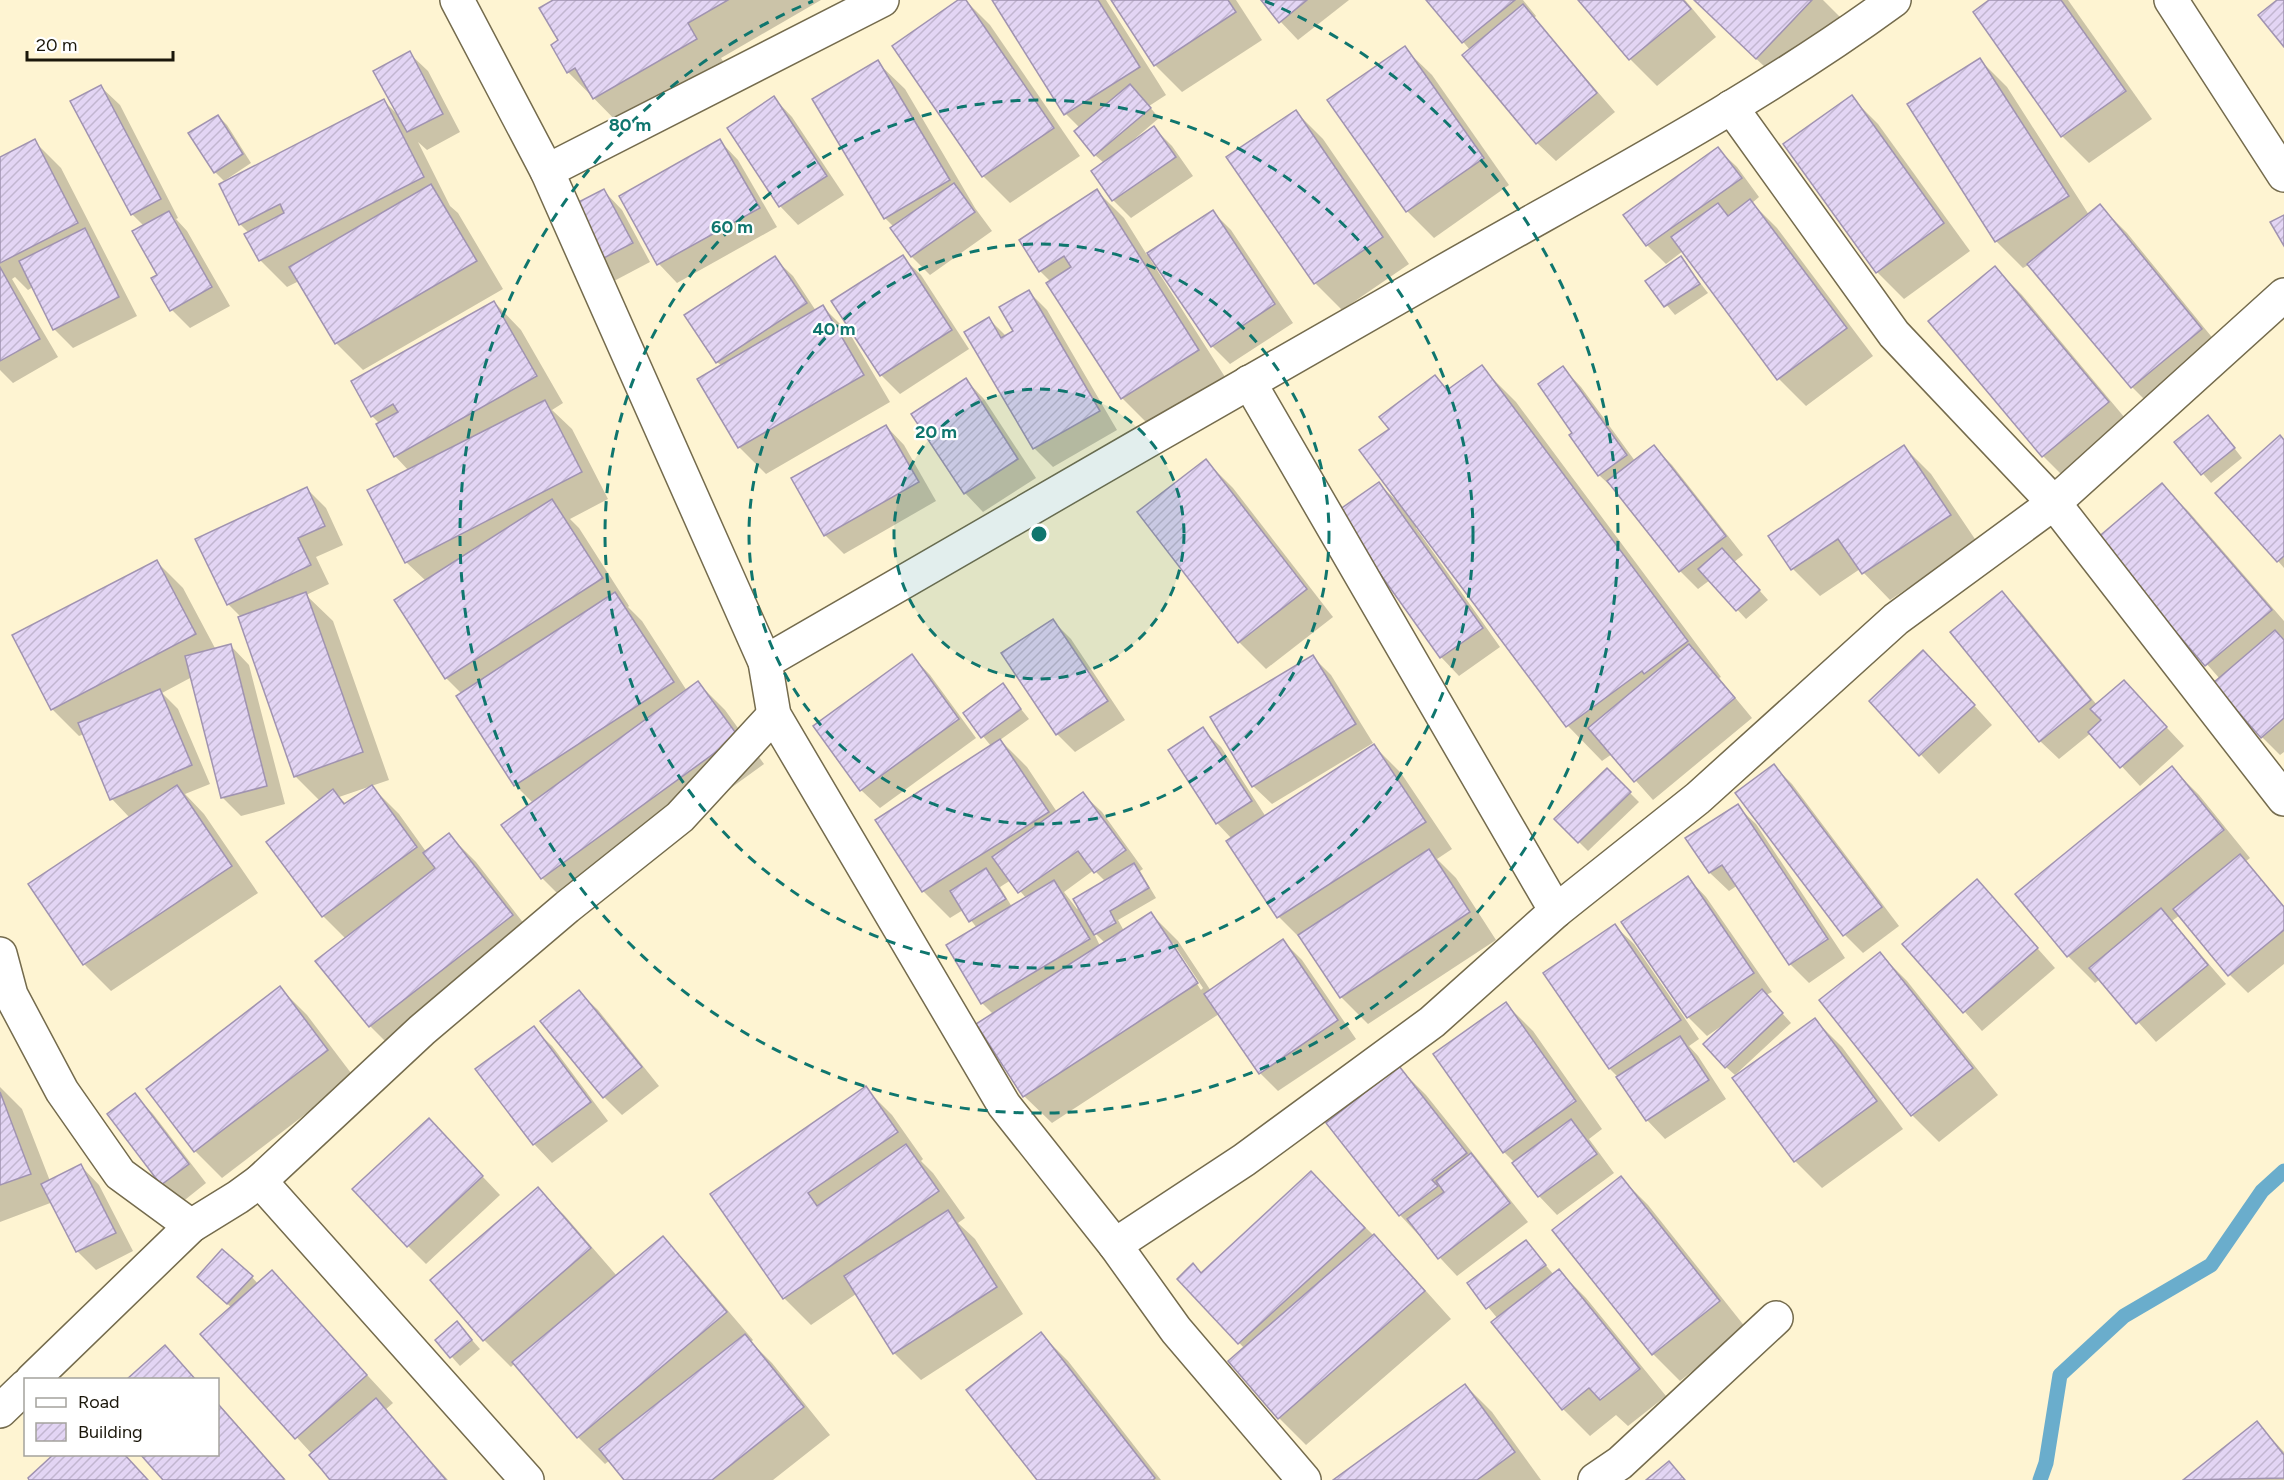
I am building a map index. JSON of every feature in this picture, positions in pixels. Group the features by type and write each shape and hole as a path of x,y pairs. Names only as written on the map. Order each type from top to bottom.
{"street":[{"path":"457,0 547,171 765,662 774,715 1004,1105 1115,1245 1176,1330 1304,1480"},
{"path":"547,171 882,0"},
{"path":"765,662 1731,107 1894,0"},
{"path":"2171,0 2284,175"},
{"path":"1731,107 1894,334 2054,503 2284,799"},
{"path":"1115,1245 1244,1160 1432,1022 1556,911 1698,798 1896,619 2054,503 2284,295"},
{"path":"1249,382 1556,911"},
{"path":"34,1378 191,1226 260,1181 422,1030 567,907 680,817 774,715"},
{"path":"0,954 11,994 62,1091 120,1173 191,1226"},
{"path":"260,1181 527,1480"},
{"path":"1595,1480 1620,1463 1776,1318"},
{"path":"0,1411 24,1388"}],"building":[{"path":"553,0 728,0 688,23 697,39 593,99 575,68 567,73 551,45 558,40 539,8"},
{"path":"958,0 966,0 1054,128 982,177 892,46"},
{"path":"992,0 1098,0 1140,67 1064,115"},
{"path":"1111,0 1228,0 1236,12 1154,66"},
{"path":"1261,0 1307,0 1279,23"},
{"path":"1426,0 1515,0 1462,43"},
{"path":"1578,0 1683,0 1691,9 1629,60"},
{"path":"1694,0 1812,0 1756,59"},
{"path":"1989,0 2061,0 2126,91 2061,137 1973,12"},
{"path":"2277,0 2284,0 2284,47 2258,15"},
{"path":"1523,4 1597,93 1536,144 1462,55"},
{"path":"1405,46 1484,158 1406,212 1327,100"},
{"path":"410,51 443,114 407,132 373,71"},
{"path":"1980,58 2069,196 1995,242 1907,104"},
{"path":"878,60 950,180 884,219 812,99"},
{"path":"1130,84 1151,108 1094,156 1074,131"},
{"path":"101,85 161,199 131,215 70,101"},
{"path":"1852,95 1944,223 1876,273 1783,144"},
{"path":"774,96 827,176 779,207 727,128"},
{"path":"384,99 424,177 259,261 244,234 284,213 280,204 239,225 219,184"},
{"path":"1296,110 1383,237 1314,284 1226,157"},
{"path":"218,115 243,154 214,173 188,133"},
{"path":"1154,126 1176,157 1112,201 1091,171"},
{"path":"35,139 78,223 0,263 0,157"},
{"path":"720,139 760,208 657,265 619,196"},
{"path":"1718,147 1742,178 1646,246 1623,215"},
{"path":"954,183 975,212 911,257 890,228"},
{"path":"431,184 477,261 335,344 289,267"},
{"path":"604,189 633,243 594,263 565,209"},
{"path":"1097,189 1199,350 1121,399 1046,283 1071,267 1064,256 1039,272 1019,240"},
{"path":"1750,199 1847,328 1777,380 1671,237 1718,203 1728,216"},
{"path":"2100,204 2202,329 2131,388 2027,264"},
{"path":"1213,210 1275,304 1211,347 1147,253"},
{"path":"169,211 212,287 170,311 151,278 157,275 132,231"},
{"path":"2284,215 2284,246 2270,222"},
{"path":"85,228 119,297 53,330 19,261"},
{"path":"903,255 952,330 880,376 831,301"},
{"path":"775,256 807,303 716,363 684,315"},
{"path":"1681,256 1700,284 1664,307 1645,281"},
{"path":"1995,266 2109,402 2042,457 1928,321"},
{"path":"0,267 40,339 0,361"},
{"path":"1029,290 1100,411 1033,449 964,332 989,317 1001,338 1013,331 999,307"},
{"path":"494,301 537,376 394,457 376,424 398,412 393,404 371,417 351,381"},
{"path":"823,305 864,375 738,448 697,379"},
{"path":"1482,365 1688,641 1644,674 1642,671 1566,727 1359,450 1389,429 1379,417 1435,375 1447,390"},
{"path":"1563,366 1627,455 1598,476 1569,435 1572,433 1538,384"},
{"path":"966,378 1018,459 964,494 911,414"},
{"path":"545,400 582,472 405,563 367,490"},
{"path":"2208,415 2235,448 2201,475 2174,442"},
{"path":"886,425 919,482 824,536 791,478"},
{"path":"2280,435 2284,440 2284,556 2277,562 2215,493"},
{"path":"1654,445 1726,536 1679,572 1607,481"},
{"path":"1904,445 1951,515 1862,574 1838,539 1791,570 1768,536"},
{"path":"1206,459 1307,589 1238,643 1137,512"},
{"path":"1379,482 1483,628 1440,658 1336,512"},
{"path":"2162,483 2272,610 2205,666 2096,539"},
{"path":"307,487 325,526 298,538 311,565 227,605 195,539"},
{"path":"552,499 603,578 445,679 394,600"},
{"path":"1722,548 1760,590 1736,611 1698,569"},
{"path":"157,560 196,634 51,710 12,635"},
{"path":"2002,591 2091,700 2039,742 1950,632"},
{"path":"306,592 363,752 294,777 238,617"},
{"path":"615,592 674,682 514,786 456,696"},
{"path":"1053,619 1108,701 1056,735 1001,653"},
{"path":"2275,630 2284,640 2284,718 2261,738 2213,683"},
{"path":"231,644 267,786 221,798 185,656"},
{"path":"1689,644 1735,698 1634,782 1588,728"},
{"path":"1923,650 1975,705 1919,756 1869,701"},
{"path":"912,654 959,719 860,791 813,726"},
{"path":"1313,655 1356,724 1252,787 1210,717"},
{"path":"2124,680 2167,727 2120,768 2088,732 2101,720 2090,709"},
{"path":"698,681 738,736 541,879 501,825"},
{"path":"1003,683 1021,709 981,738 963,713"},
{"path":"160,689 192,765 110,800 78,723"},
{"path":"1203,727 1252,801 1216,824 1168,750"},
{"path":"1000,739 1049,812 922,892 875,820"},
{"path":"1374,744 1426,822 1277,918 1226,841"},
{"path":"1774,764 1882,907 1843,936 1735,793"},
{"path":"2172,766 2224,830 2067,957 2015,894"},
{"path":"1607,768 1631,792 1578,843 1554,819"},
{"path":"177,785 232,866 83,965 28,884"},
{"path":"372,785 417,847 322,917 266,842 333,789 344,804"},
{"path":"1083,792 1126,850 1094,873 1078,851 1018,893 992,857"},
{"path":"1738,804 1828,939 1789,965 1722,865 1709,873 1685,838"},
{"path":"449,833 513,915 369,1027 315,961 435,868 423,853"},
{"path":"1429,849 1470,912 1340,998 1298,935"},
{"path":"2240,854 2284,907 2284,930 2228,976 2173,909"},
{"path":"1134,863 1149,888 1110,911 1116,923 1094,935 1073,899"},
{"path":"986,868 1006,899 969,922 950,891"},
{"path":"1688,876 1754,973 1687,1018 1621,922"},
{"path":"1977,879 2038,948 1963,1013 1902,944"},
{"path":"1054,880 1090,939 981,1004 946,945"},
{"path":"2161,908 2208,965 2136,1024 2089,968"},
{"path":"1151,912 1198,983 1023,1097 976,1024"},
{"path":"1615,924 1681,1020 1609,1069 1543,973"},
{"path":"1283,939 1338,1020 1259,1074 1204,994"},
{"path":"1880,952 1973,1068 1911,1116 1819,1000"},
{"path":"280,986 328,1050 194,1152 146,1089"},
{"path":"1762,989 1783,1013 1725,1068 1703,1044"},
{"path":"579,990 642,1067 603,1098 540,1021"},
{"path":"1506,1002 1576,1101 1503,1153 1433,1054"},
{"path":"1815,1018 1877,1101 1794,1162 1732,1078"},
{"path":"534,1026 591,1102 533,1145 475,1069"},
{"path":"1680,1036 1709,1080 1646,1121 1616,1077"},
{"path":"1399,1066 1467,1153 1432,1180 1438,1186 1399,1216 1326,1123"},
{"path":"866,1086 898,1132 808,1193 817,1206 906,1144 939,1191 783,1299 710,1194"},
{"path":"0,1092 31,1174 0,1185"},
{"path":"135,1093 189,1164 161,1185 107,1114"},
{"path":"429,1118 483,1176 407,1247 352,1189"},
{"path":"1571,1119 1597,1154 1538,1197 1512,1163"},
{"path":"1471,1153 1510,1203 1438,1259 1407,1219 1444,1192 1436,1181"},
{"path":"81,1164 116,1233 76,1252 41,1184"},
{"path":"1311,1171 1365,1228 1238,1344 1177,1279 1193,1263 1201,1273"},
{"path":"1621,1176 1720,1301 1652,1355 1552,1230"},
{"path":"538,1187 591,1248 483,1341 430,1280"},
{"path":"948,1210 997,1287 893,1354 844,1276"},
{"path":"1374,1234 1425,1291 1278,1419 1228,1361"},
{"path":"663,1236 727,1312 577,1438 512,1362"},
{"path":"1526,1240 1546,1265 1486,1309 1467,1283"},
{"path":"222,1249 253,1276 227,1304 197,1277"},
{"path":"1559,1269 1640,1369 1600,1400 1589,1388 1562,1410 1491,1322"},
{"path":"272,1270 367,1375 295,1439 200,1334"},
{"path":"457,1321 472,1340 450,1358 435,1340"},
{"path":"1041,1332 1155,1478 1153,1480 1037,1480 966,1390"},
{"path":"745,1334 804,1407 712,1480 624,1480 599,1449"},
{"path":"165,1345 194,1378 128,1378"},
{"path":"1465,1384 1515,1452 1477,1480 1333,1480"},
{"path":"376,1398 446,1480 330,1480 309,1455"},
{"path":"219,1405 284,1479 283,1480 163,1480 142,1456 219,1456"},
{"path":"2257,1421 2284,1455 2284,1478 2183,1480"},
{"path":"52,1456 126,1456 148,1480 29,1480 28,1478"},
{"path":"1669,1461 1685,1480 1646,1480"}],"waterway":[{"path":"2040,1480 2046,1463 2060,1375 2124,1316 2211,1265 2262,1191 2284,1171"}]}
